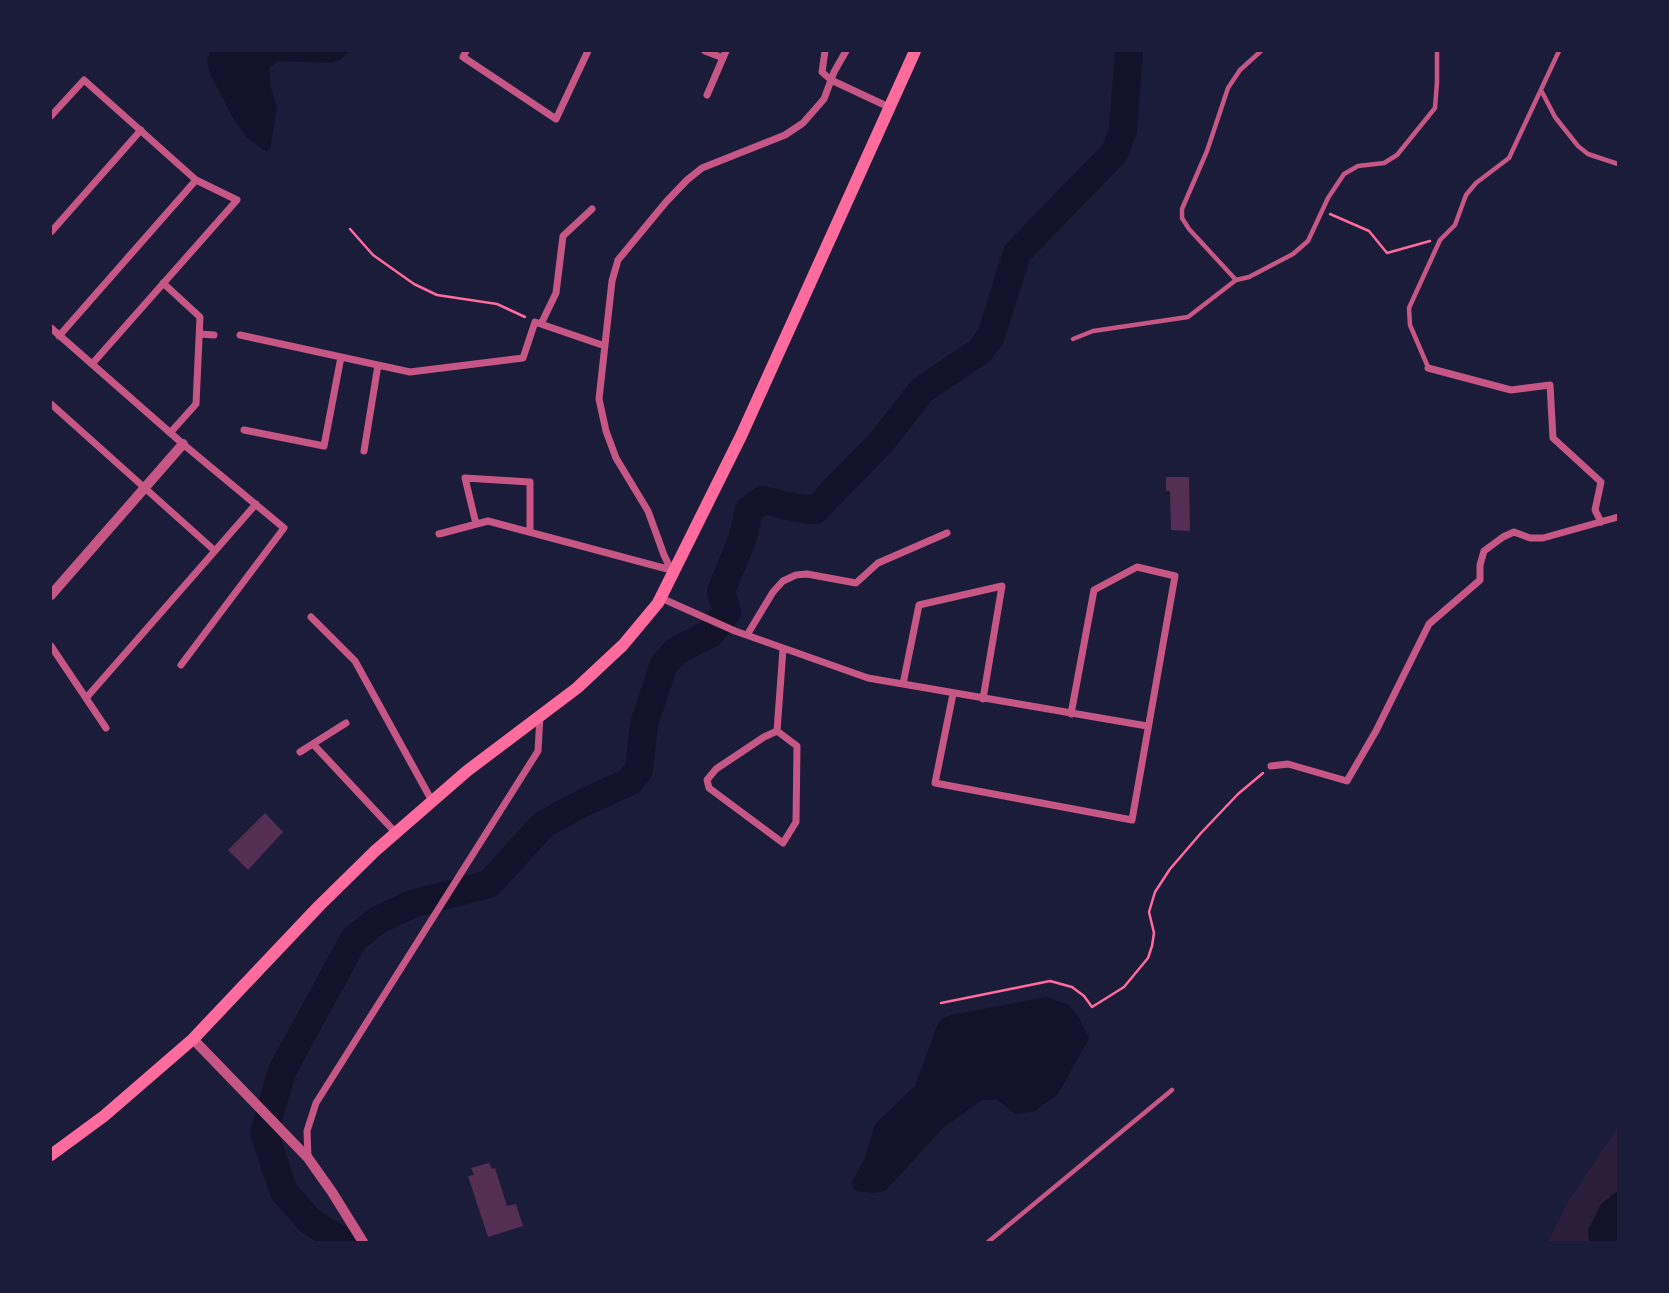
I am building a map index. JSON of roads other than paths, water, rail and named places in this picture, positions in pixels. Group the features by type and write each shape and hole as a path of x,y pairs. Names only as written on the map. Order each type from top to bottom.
{"main road":[{"path":"51,1155 104,1116 193,1040 319,906 396,833 467,771 577,688 623,645 661,597 741,436 915,51"}],"street":[{"path":"466,51 463,57 556,119 588,51"},
{"path":"705,51 724,54 707,95"},
{"path":"825,51 822,72 831,80 891,108"},
{"path":"672,572 648,512 616,458 606,431 599,399 612,281 618,260 666,202 702,168 785,135 803,123 824,99 846,51"},
{"path":"51,116 84,80 196,180 237,200 92,364"},
{"path":"51,232 141,130"},
{"path":"60,336 196,180"},
{"path":"240,335 410,372 523,358 538,323 556,293 563,236 592,209"},
{"path":"163,283 200,317 196,404 170,433"},
{"path":"538,323 605,346"},
{"path":"51,328 170,433 285,528 181,665"},
{"path":"200,334 215,335"},
{"path":"244,430 324,446 341,357"},
{"path":"364,451 378,365"},
{"path":"1428,368 1511,390 1550,385 1553,438 1601,482 1595,510 1601,522"},
{"path":"51,404 214,550"},
{"path":"51,595 183,444"},
{"path":"475,524 465,478 530,482 530,532"},
{"path":"87,697 256,504"},
{"path":"1271,766 1288,764 1347,781 1376,732 1429,624 1480,580 1484,551 1514,531 1530,538 1543,538 1618,517"},
{"path":"439,534 488,521 672,572"},
{"path":"747,635 773,592 783,581 796,575 807,574 856,583 877,563 947,533"},
{"path":"953,694 935,783 1132,820 1175,576 1137,567 1094,590 1071,713"},
{"path":"903,684 919,606 1002,586 983,699"},
{"path":"661,597 735,631 868,678 1147,726"},
{"path":"311,617 355,661 432,801"},
{"path":"51,646 106,728"},
{"path":"777,731 783,649"},
{"path":"308,1158 307,1131 316,1103 538,751 540,716"},
{"path":"300,752 346,723"},
{"path":"777,731 797,746 796,822 783,843 709,788 708,780 716,769 777,731"},
{"path":"313,744 396,833"},
{"path":"193,1040 308,1158 363,1242"}],"lane":[{"path":"1236,280 1189,229 1182,218 1182,209 1207,151 1228,88 1240,71 1261,51"},
{"path":"1073,339 1093,331 1188,317 1236,280 1249,277 1293,254 1308,241 1344,174 1358,166 1384,163 1397,155 1435,108 1437,51"},
{"path":"1428,368 1410,325 1409,308 1440,240 1455,225 1466,195 1476,183 1509,158 1559,51"},
{"path":"1542,91 1555,117 1578,146 1588,154 1618,163"},
{"path":"988,1242 1172,1090"}],"waterway":[{"path":"343,1242 310,1221 284,1192 264,1133 282,1071 354,939 378,920 412,904 489,884 544,824 629,782 639,770 644,724 664,664 676,651 711,633 727,612 721,591 742,540 749,510 763,500 815,510 883,440 922,390 980,351 991,336 1017,253 1115,152 1123,130 1129,51"}]}
